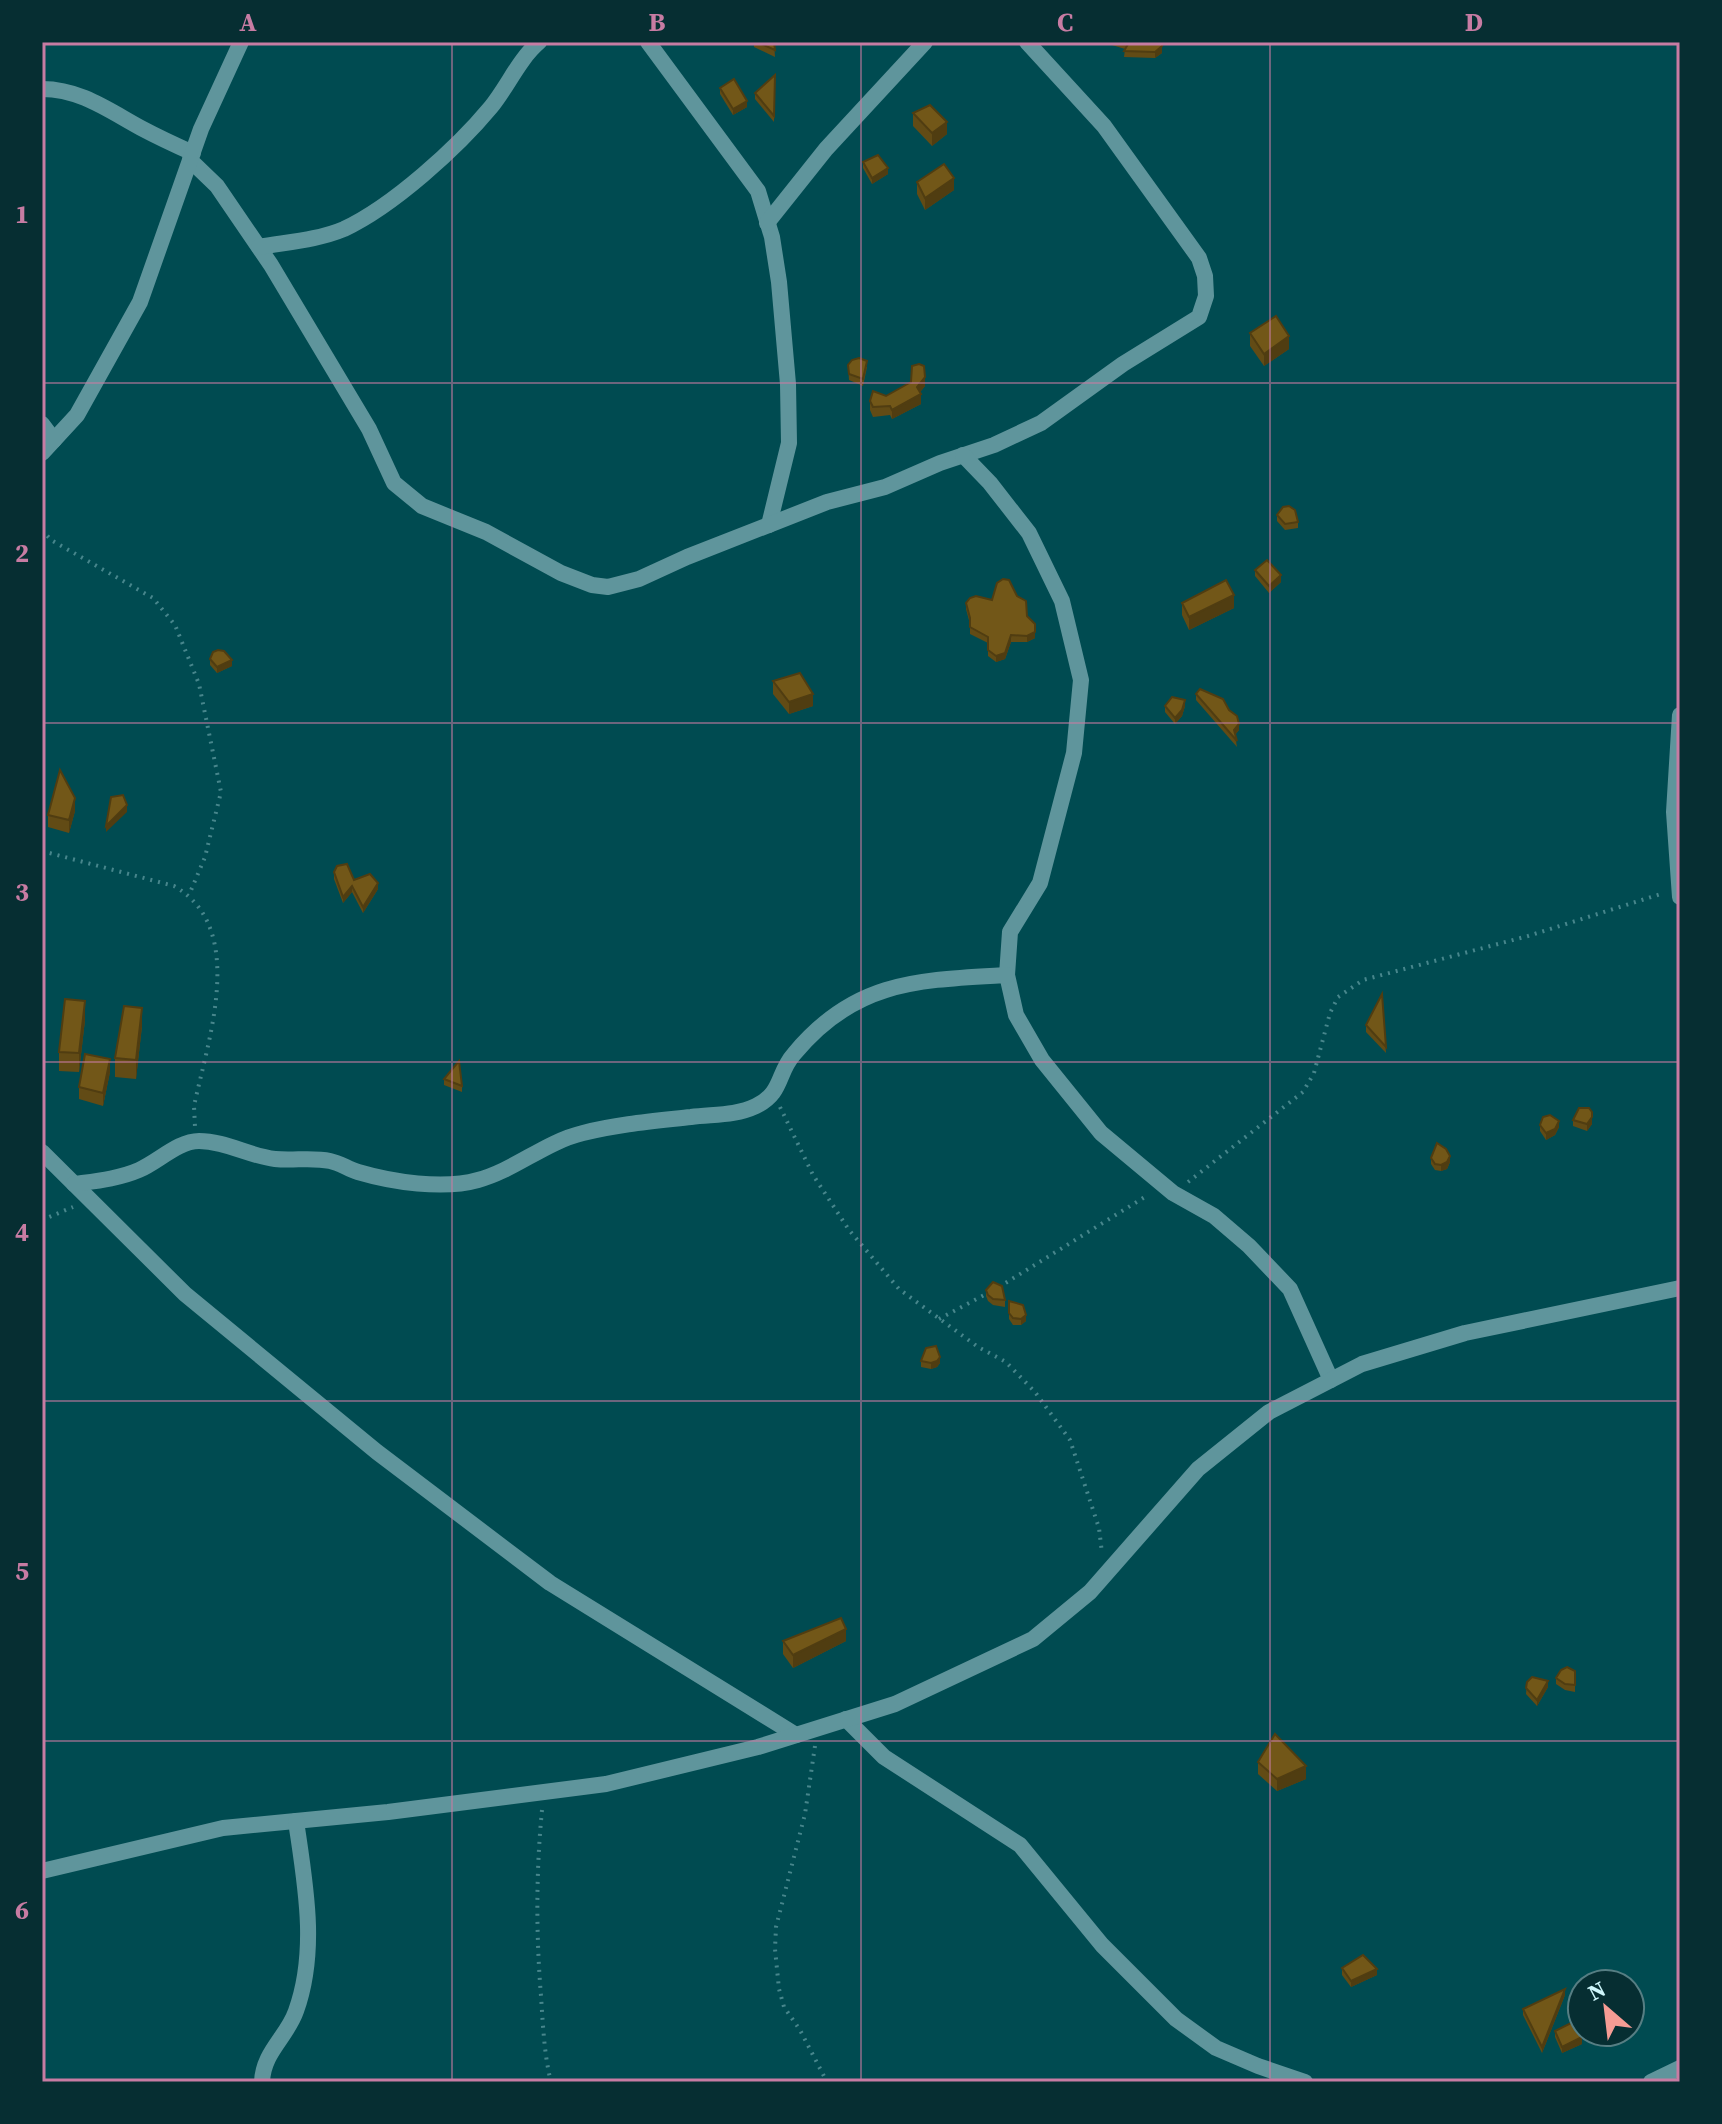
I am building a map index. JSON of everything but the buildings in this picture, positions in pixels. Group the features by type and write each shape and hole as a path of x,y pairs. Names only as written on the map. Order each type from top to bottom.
{"street":[{"path":"48,447 77,415 140,302 191,156 241,42"},
{"path":"259,247 345,229 400,192 463,140 494,104 517,68 539,42"},
{"path":"648,42 758,191 767,223 779,282 789,428 789,443 769,525"},
{"path":"767,223 826,149 925,42"},
{"path":"42,89 64,89 92,100 191,156 217,186 259,247 369,429 394,483 422,506 486,532 561,573 592,585 608,587 639,579 827,502 885,487 994,445 1041,423 1110,372 1199,317 1206,296 1205,276 1199,258 1104,126 1027,42"},
{"path":"42,424 48,447"},
{"path":"963,455 990,483 1029,533 1062,601 1081,680 1074,753 1040,883 1010,932 1007,975 1016,1015 1042,1060 1101,1133 1168,1189 1214,1216 1249,1246 1290,1289 1331,1380"},
{"path":"1680,715 1674,812 1680,897"},
{"path":"74,1184 127,1174 196,1141 219,1143 275,1159 327,1160 358,1172 417,1184 478,1180 579,1134 739,1112 757,1105 775,1094 792,1055 819,1028 852,1003 881,989 935,979 1007,975"},
{"path":"42,1152 185,1294 377,1452 550,1583 796,1735"},
{"path":"42,1871 223,1828 606,1784 758,1747 895,1704 1033,1639 1090,1592 1198,1469 1269,1412 1362,1364 1465,1333 1680,1288"},
{"path":"846,1719 884,1757 1020,1845 1102,1945 1176,2019 1216,2048 1305,2082"},
{"path":"262,2082 262,2067 295,2015 304,1984 307,1901 296,1821"},
{"path":"1651,2082 1680,2068"}],"path":[{"path":"42,530 51,540 153,598 175,625 199,684 221,792 205,857 189,895"},
{"path":"42,851 150,878 174,886 196,902 217,948 218,978 194,1106 196,1141"},
{"path":"939,1319 1168,1189 1303,1092 1314,1073 1338,997 1363,980 1528,936 1679,888"},
{"path":"775,1094 813,1175 849,1230 899,1289 978,1347 1006,1362 1035,1392 1070,1440 1099,1528 1106,1575"},
{"path":"42,1220 91,1200"},
{"path":"818,1728 805,1814 776,1927 775,1949 784,2007 800,2030 827,2082"},
{"path":"544,1792 537,1862 538,1955 546,2061 551,2082"}]}
